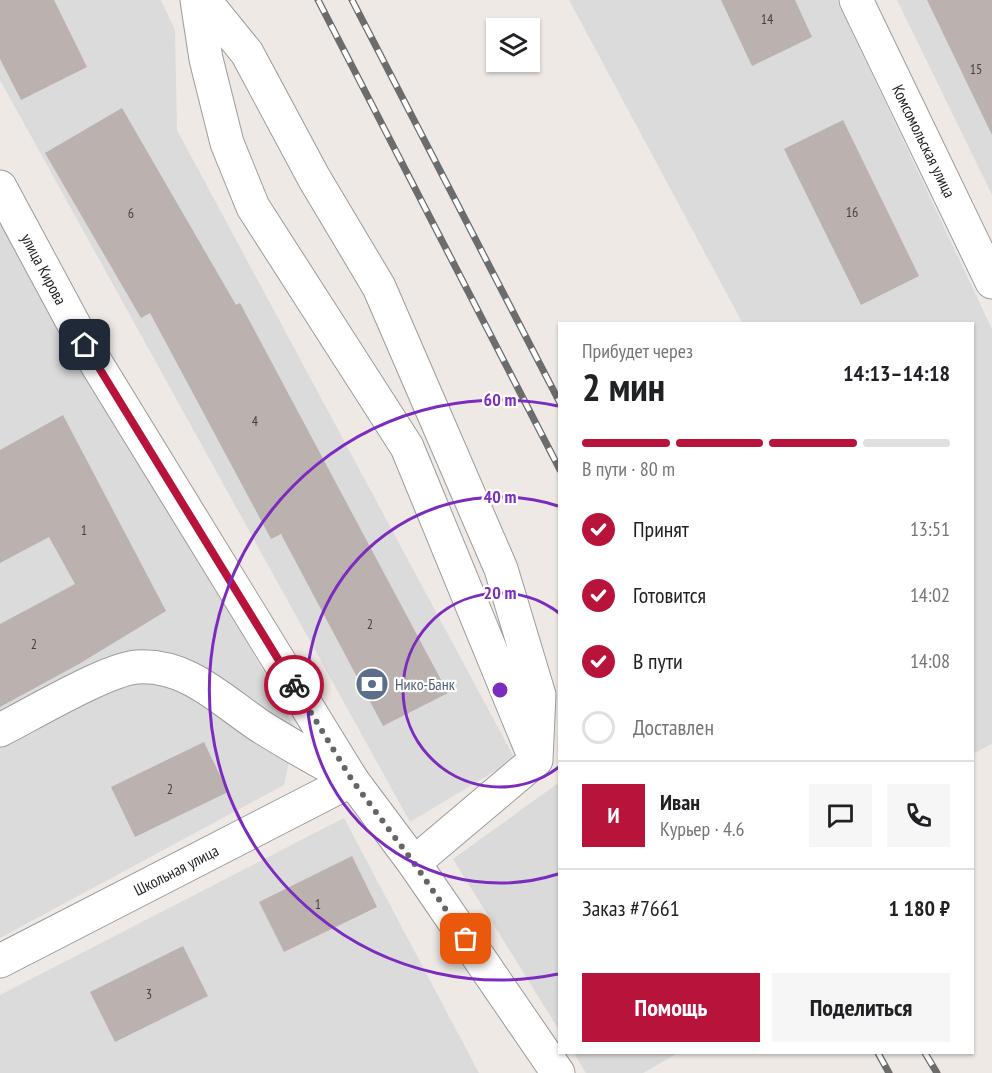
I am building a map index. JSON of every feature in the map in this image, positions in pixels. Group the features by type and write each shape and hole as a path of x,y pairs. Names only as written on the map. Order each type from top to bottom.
{"street":[{"path":"197,0 206,60 227,143 253,207 407,447 536,760"},
{"path":"204,0 247,53 314,178 379,287 501,569 539,695 536,760 414,863"},
{"name":"Комсомольская улица","path":"856,0 992,282"},
{"name":"улица Кирова","path":"0,187 85,345 352,780 414,863 558,1073"},
{"path":"0,730 95,682 135,667 169,669 197,680 258,725 352,780"},
{"name":"Школьная улица","path":"0,961 352,780"}],"shaded area":[{"path":"0,0 161,0 175,30 177,130 515,759 410,822 0,80"},
{"path":"569,0 837,0 992,329 992,744 974,753 974,322 742,322"},
{"path":"897,0 992,0 992,195"},
{"path":"0,200 296,730 284,785 0,938"},
{"path":"558,785 558,1028 453,859"},
{"path":"344,818 479,1073 0,1073 0,995"},
{"path":"575,1054 676,1054 643,1073 586,1073"}],"building":[{"path":"0,0 54,0 87,67 21,100 0,59"},
{"path":"721,0 795,0 812,37 752,66"},
{"path":"927,0 992,0 992,135"},
{"path":"122,108 236,305 240,303 448,693 383,726 281,534 271,539 150,313 141,318 45,153"},
{"path":"843,120 919,276 861,305 784,149"},
{"path":"63,415 166,611 79,664 0,707 0,624 75,584 49,537 0,563 0,450"},
{"path":"204,742 228,792 135,837 111,787"},
{"path":"352,856 377,907 284,952 259,902"},
{"path":"183,946 208,996 115,1042 90,992"}],"railway":[{"path":"318,0 558,466"},
{"path":"352,0 558,399"},
{"path":"879,1054 889,1073"},
{"path":"926,1054 937,1073"}],"way so far":[{"path":"294,685 352,780 414,863 466,939"}],"place":[{"name":"Нико-Банк","path":"372,684"}],"route":[{"path":"85,345 294,685"}]}
